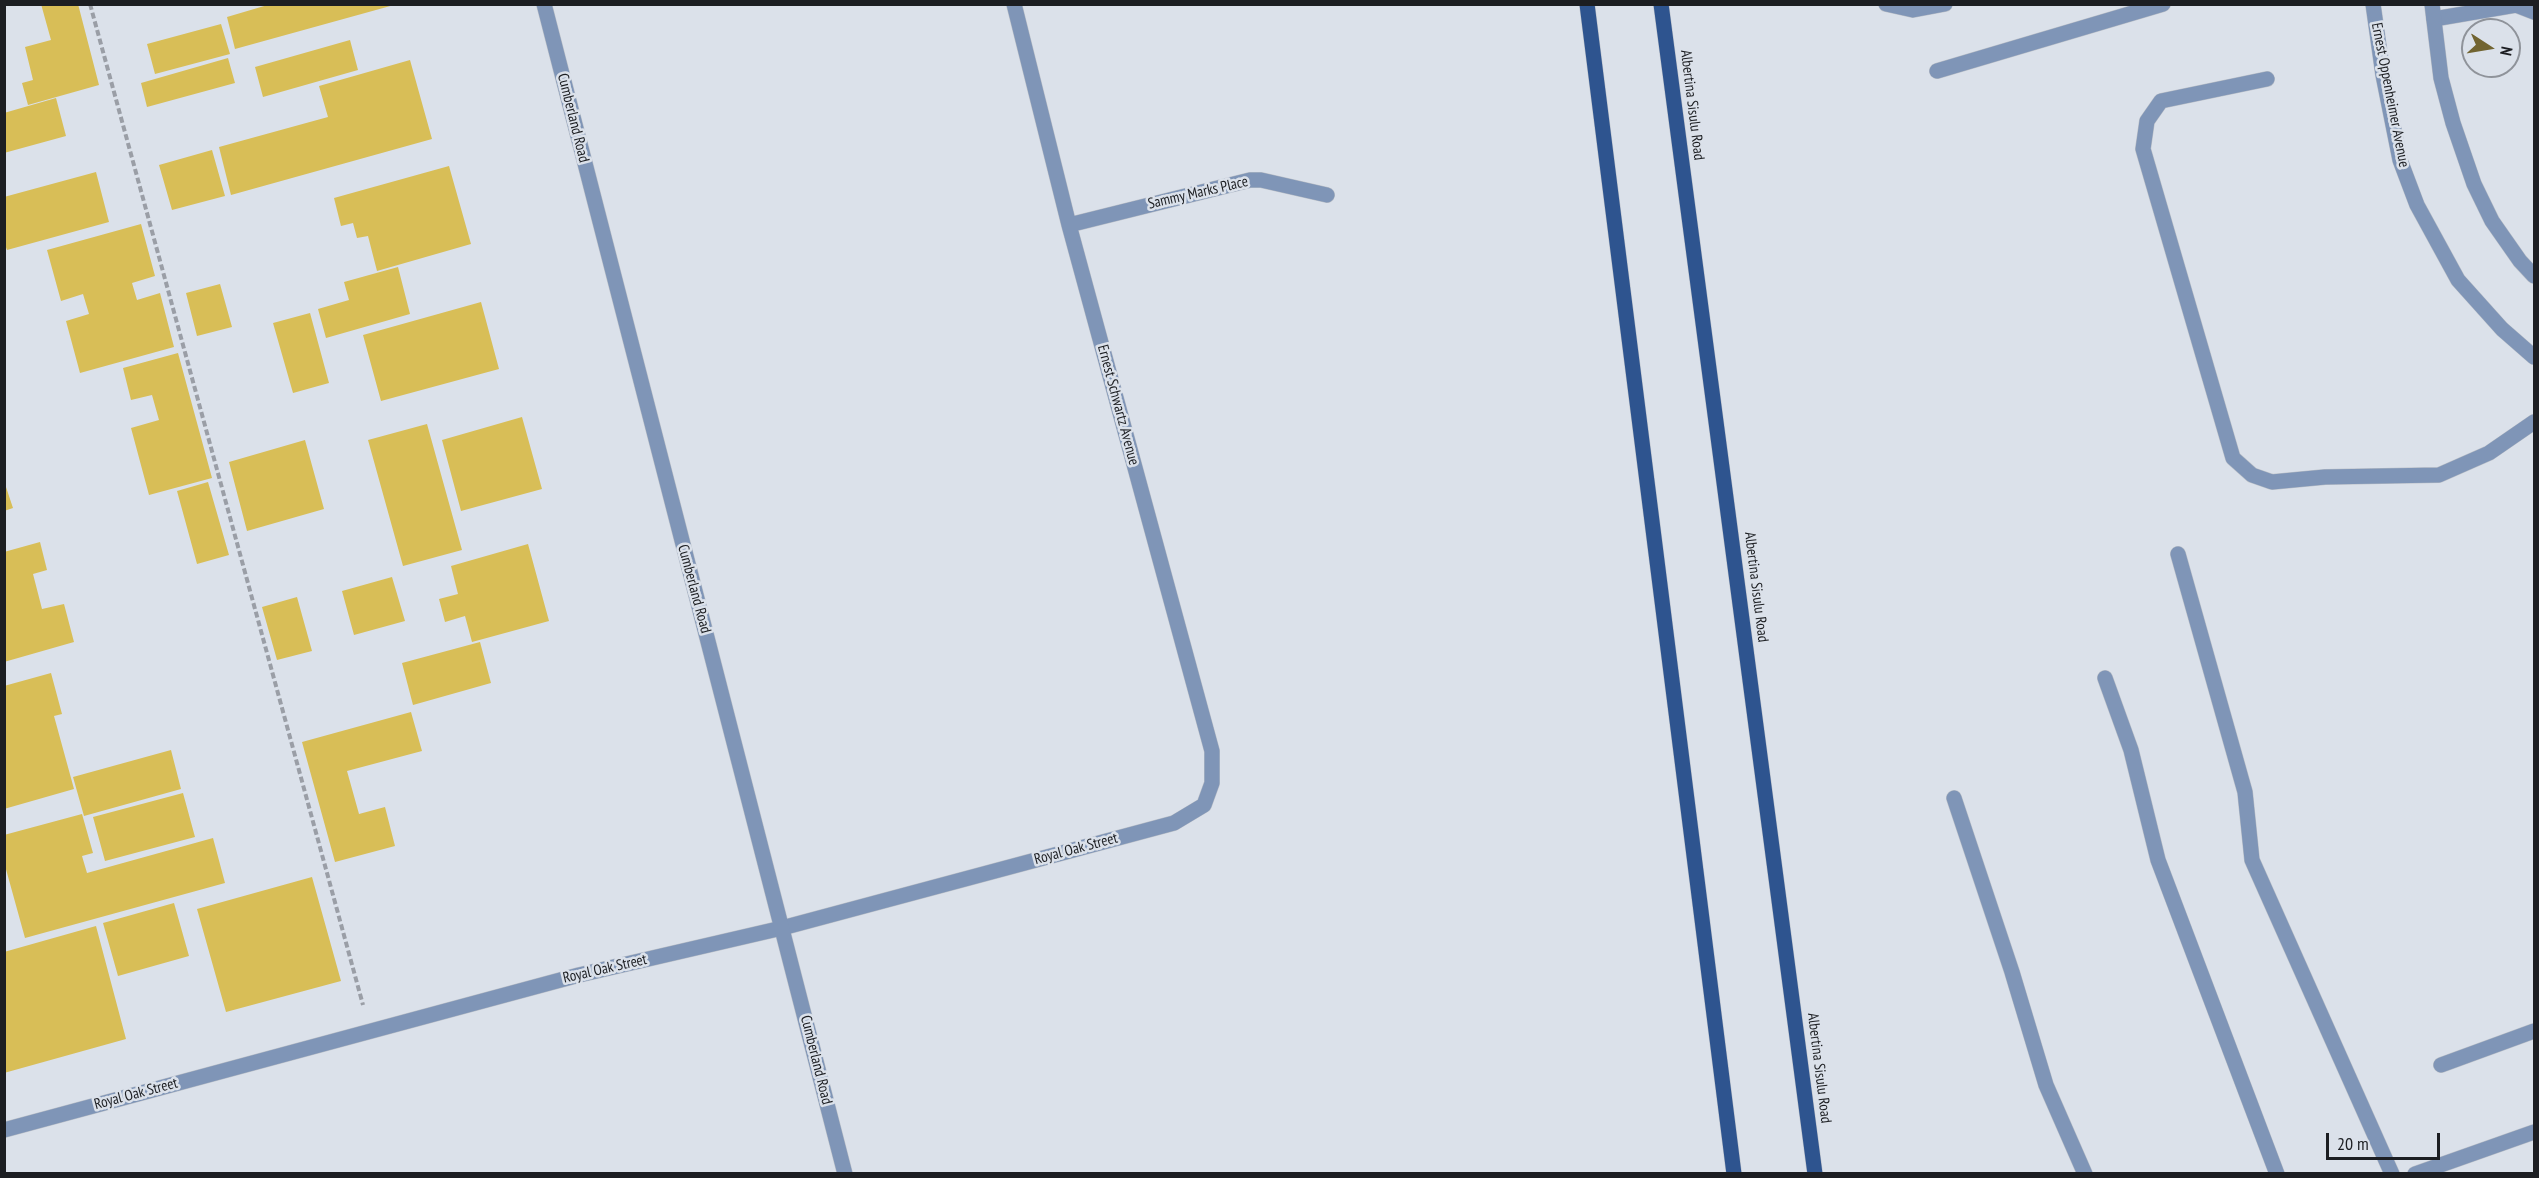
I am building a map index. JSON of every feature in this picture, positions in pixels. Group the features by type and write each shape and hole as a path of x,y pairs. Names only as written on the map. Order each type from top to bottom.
{"main road":[{"path":"1587,4 1734,1173"},
{"name":"Albertina Sisulu Road","path":"1661,4 1815,1173"}],"street":[{"name":"Cumberland Road","path":"544,4 845,1173"},
{"name":"Ernest Schwartz Avenue","path":"1014,4 1069,225 1212,752 1212,783 1204,805"},
{"path":"1886,4 1913,10 1945,4"},
{"path":"1936,71 2163,4"},
{"name":"Ernest Oppenheimer Avenue","path":"2373,4 2383,75 2400,160 2417,205 2458,280 2502,329 2535,357"},
{"path":"2535,12 2516,5 2433,12 2441,78 2453,123 2474,184 2492,221 2520,261 2535,276"},
{"path":"2267,79 2161,101 2147,121 2143,149 2234,458 2252,475 2272,482 2325,477 2439,475 2489,453 2535,422"},
{"name":"Sammy Marks Place","path":"1069,225 1250,180 1261,180 1327,195"},
{"path":"2178,554 2245,792 2252,860 2392,1173"},
{"path":"2105,678 2131,750 2158,860 2277,1173"},
{"path":"1953,798 2012,972 2046,1085 2085,1173"},
{"name":"Royal Oak Street","path":"4,1130 579,975 782,928 1174,823 1204,805"},
{"path":"2441,1065 2535,1031"},
{"path":"2415,1173 2535,1132"}],"path":[{"path":"90,4 370,1031"}],"building":[{"path":"41,4 78,4 99,85 28,105 22,83 33,80 25,47 51,40"},
{"path":"271,4 394,5 235,49 227,17"},
{"path":"221,24 230,54 155,74 147,44"},
{"path":"350,40 358,70 263,97 255,67"},
{"path":"228,58 235,83 147,107 141,83"},
{"path":"410,60 432,139 231,195 219,147 328,117 319,86"},
{"path":"56,98 66,136 4,153 4,113"},
{"path":"212,150 225,196 172,210 159,165"},
{"path":"449,166 471,244 377,271 368,236 357,238 353,223 341,226 334,198"},
{"path":"96,172 109,222 7,250 4,242 4,197"},
{"path":"141,224 155,276 132,283 137,300 160,293 174,347 80,373 66,321 89,314 83,294 61,301 47,250"},
{"path":"398,267 410,314 326,338 318,309 349,300 344,282"},
{"path":"220,284 232,327 197,336 186,293"},
{"path":"481,302 499,369 381,401 363,335"},
{"path":"310,313 329,383 293,393 273,323"},
{"path":"178,353 212,478 149,495 131,428 159,420 152,395 131,400 123,368"},
{"path":"522,417 542,489 461,511 442,440"},
{"path":"427,424 462,550 403,566 368,440"},
{"path":"305,440 324,509 247,531 229,462"},
{"path":"4,481 13,508 4,511"},
{"path":"208,482 229,555 197,564 177,491"},
{"path":"40,542 47,570 33,574 42,609 64,604 74,642 4,662 4,552"},
{"path":"528,544 549,621 472,642 465,616 445,622 439,599 458,594 451,566"},
{"path":"392,577 405,621 354,635 342,591"},
{"path":"297,597 312,651 277,660 262,607"},
{"path":"480,642 491,683 413,705 402,663"},
{"path":"51,673 62,714 54,716 74,789 4,809 4,686"},
{"path":"411,712 422,751 347,771 359,814 385,807 395,846 335,862 302,742"},
{"path":"171,750 181,789 84,816 73,777"},
{"path":"183,793 195,837 105,861 93,817"},
{"path":"82,814 93,853 82,856 87,873 213,838 225,883 25,938 4,862 4,835"},
{"path":"312,877 341,981 226,1012 197,909"},
{"path":"174,903 189,956 118,976 103,923"},
{"path":"96,926 126,1039 4,1073 4,952"}]}
